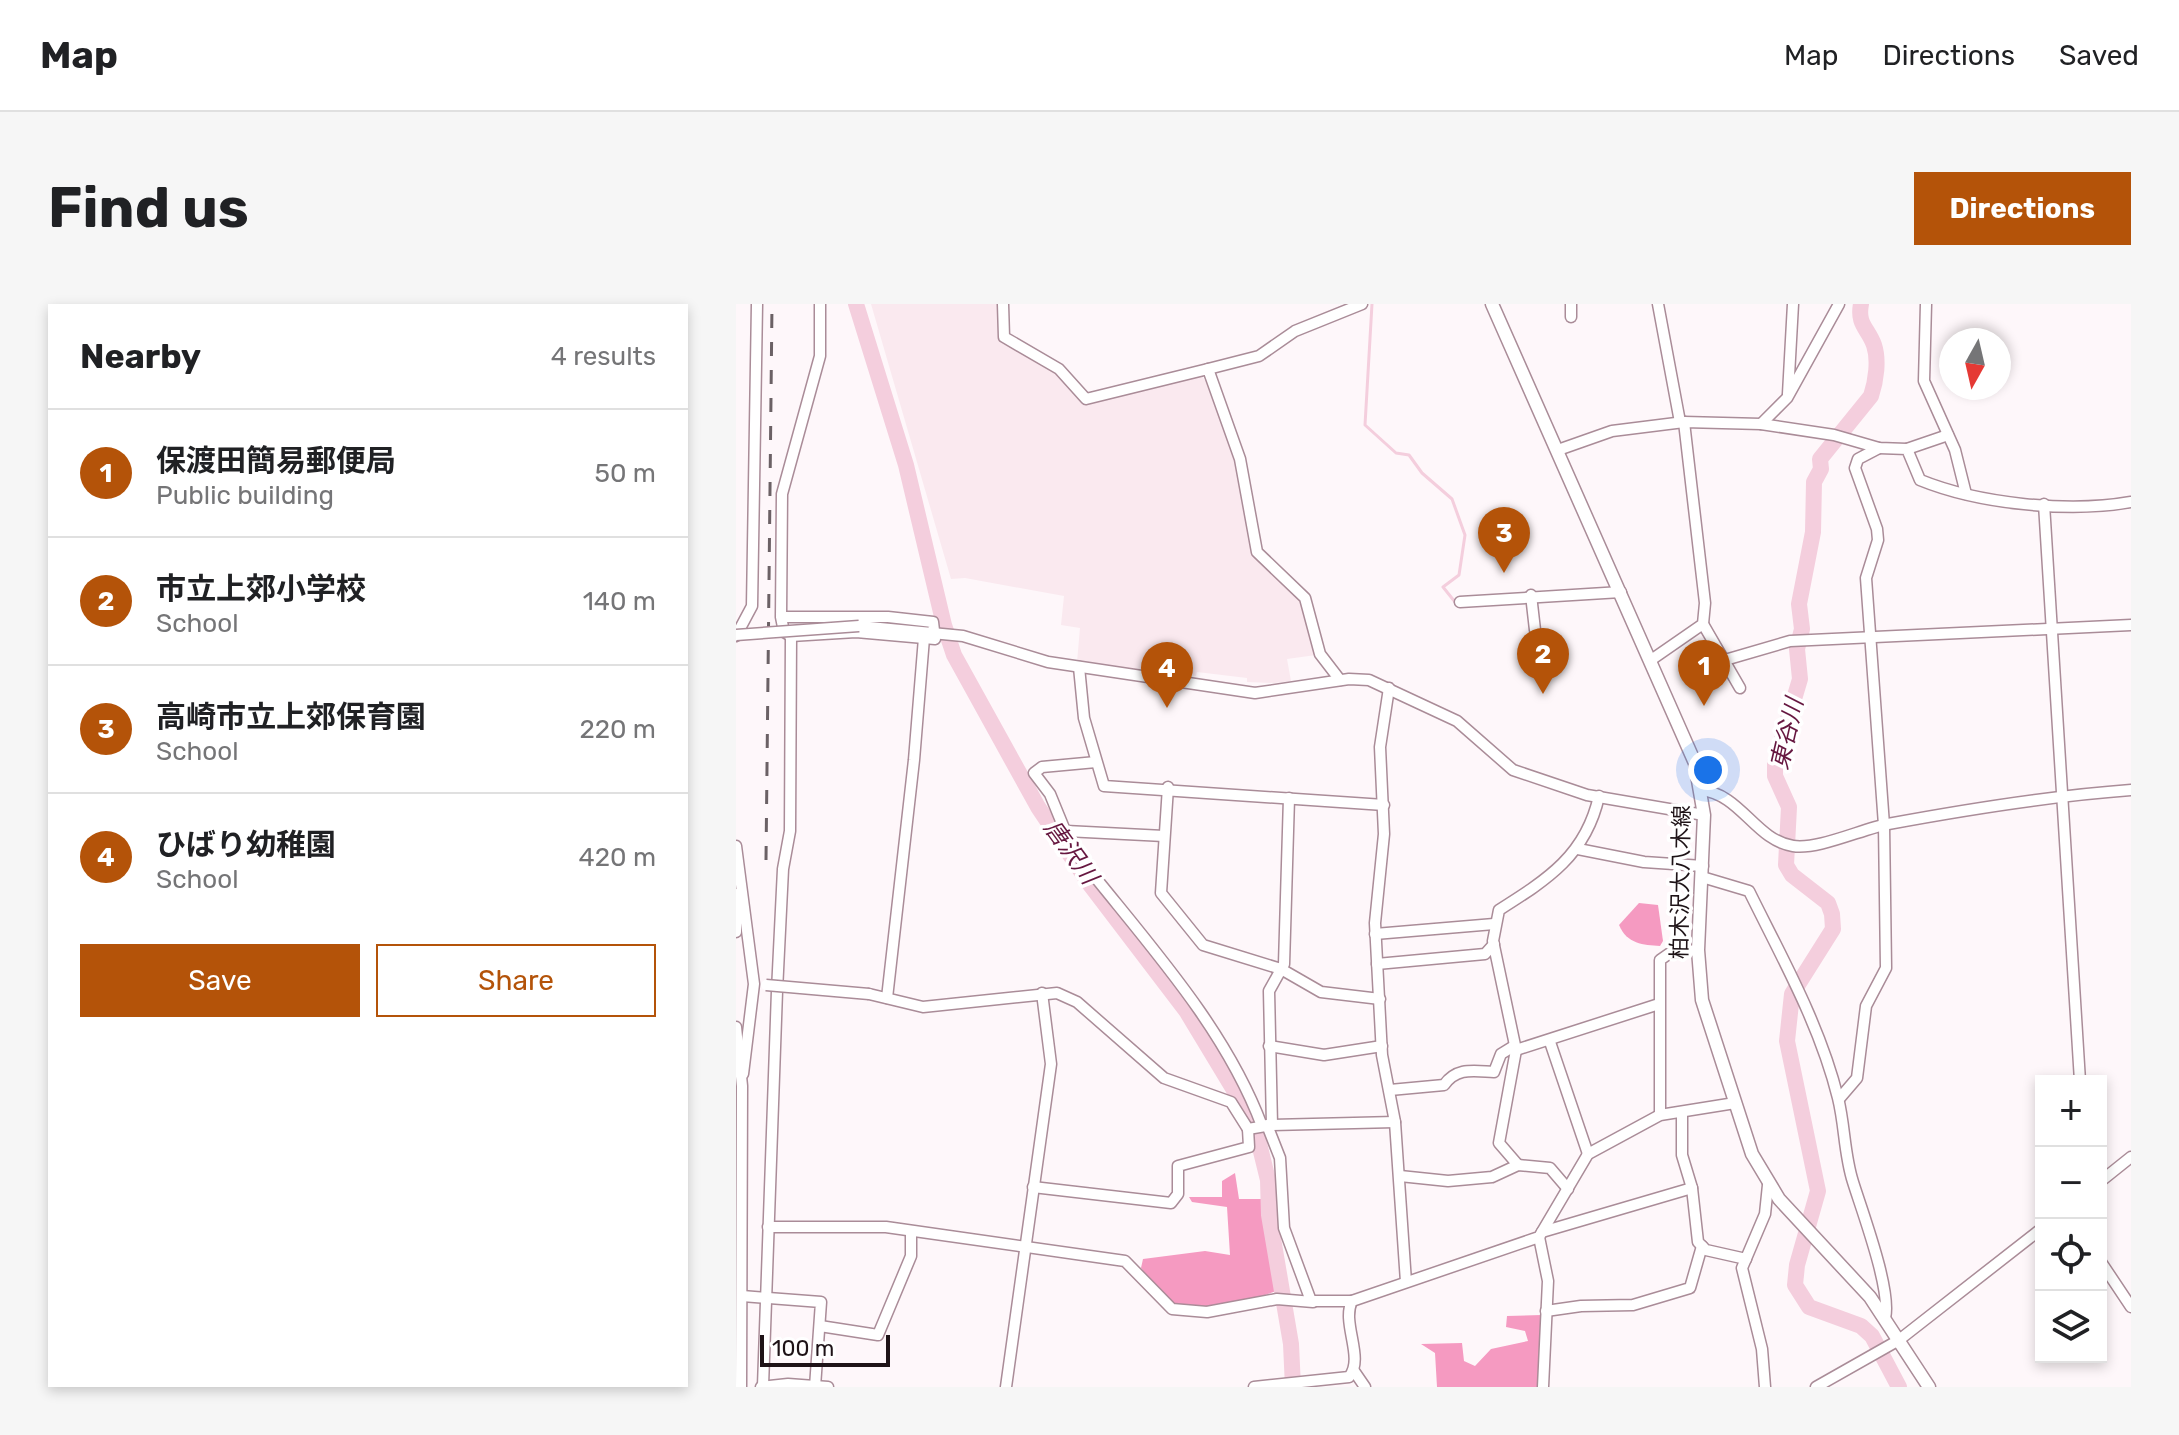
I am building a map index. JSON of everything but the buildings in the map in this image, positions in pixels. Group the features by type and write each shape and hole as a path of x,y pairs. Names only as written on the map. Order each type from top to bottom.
{"main road":[{"name":"柏木沢大八木線","path":"1492,304 1695,763 1704,815 1698,950 1704,1012 1752,1154 1768,1185 1858,1281 1929,1387"}],"street":[{"path":"757,304 752,606 736,635 859,626 937,632 1018,655 1079,667 1255,693 1340,680 1369,680 1457,721 1513,770 1573,791 1704,815"},
{"path":"781,617 888,617 933,622 937,632 935,639 856,632 791,636 784,632 781,617 782,494 820,356 820,304"},
{"path":"1003,304 1004,337 1059,369 1086,399 1259,356 1295,331 1362,304"},
{"path":"1571,304 1571,317"},
{"path":"1658,304 1683,425 1705,603 1703,624 1740,688"},
{"path":"1787,398 1793,304"},
{"path":"1761,424 1787,398 1839,304"},
{"path":"1926,304 1924,381 1948,435 1966,484 1966,494"},
{"path":"1208,369 1240,459 1257,552 1305,598 1320,654 1340,680"},
{"path":"1558,450 1612,431 1683,425 1761,424 1834,435 1879,448 1907,449 1948,435"},
{"path":"1839,1099 1857,1078 1866,1006 1886,968 1884,825 1868,639 1866,578 1878,540 1870,507 1855,468 1858,459 1879,448"},
{"path":"1907,449 1920,480 1966,494 2044,504 2131,502"},
{"path":"2044,504 2080,1075"},
{"path":"1460,602 1531,595 1621,592"},
{"path":"1531,595 1535,630"},
{"path":"1651,660 1703,624"},
{"path":"1725,660 1790,641 2131,625"},
{"path":"791,636 790,831 783,869 762,1386 828,1387"},
{"path":"887,998 892,976 924,638"},
{"path":"1079,667 1084,718 1104,786 1168,787 1384,805"},
{"path":"1389,688 1380,747 1384,805 1375,934 1382,1046 1395,1122 1400,1176 1406,1282"},
{"path":"1096,762 1042,767 1034,771 1083,862 1199,1011 1266,1125 1280,1158 1284,1228 1313,1302"},
{"path":"1168,787 1161,893 1196,938 1214,951 1281,969 1321,992 1380,999"},
{"path":"1701,790 1726,798 1771,838 1793,847 1884,825 2062,795 2131,790"},
{"path":"1518,1165 1499,1143 1515,1048 1494,944 1494,924 1499,910 1578,849 1589,832 1599,796"},
{"path":"1266,1125 1269,991 1284,964 1289,798"},
{"path":"1066,831 1164,836"},
{"path":"736,846 760,984 739,1086"},
{"path":"1578,849 1702,872 1749,891 1798,989 1839,1099 1844,1151 1887,1306 1885,1318"},
{"path":"736,894 736,932"},
{"path":"1375,934 1494,924"},
{"path":"1377,964 1485,954 1494,944"},
{"path":"1660,1115 1660,960 1670,953 1698,950"},
{"path":"760,984 869,994 923,1007 1057,993 1077,1002 1164,1078 1231,1102 1248,1129 1249,1147 1178,1166 1178,1194 1171,1203 1033,1187"},
{"path":"1006,1387 1051,1064 1042,993"},
{"path":"1390,1090 1444,1085 1452,1074 1463,1070 1494,1072 1501,1054 1515,1048 1550,1042 1659,1004"},
{"path":"736,1027 741,1387"},
{"path":"1550,1042 1588,1154"},
{"path":"1269,1046 1324,1055 1382,1046"},
{"path":"1543,1387 1548,1275 1540,1234 1588,1154 1660,1115 1735,1103"},
{"path":"1546,1311 1581,1306 1633,1305 1690,1288 1702,1246 1694,1231 1692,1188 1682,1155 1682,1113"},
{"path":"1248,1129 1266,1125 1395,1122"},
{"path":"2107,1176 2131,1157"},
{"path":"1400,1176 1427,1181 1462,1180 1492,1177 1518,1165 1550,1168 1568,1189"},
{"path":"1765,1387 1762,1349 1742,1276 1765,1214 1768,1185"},
{"path":"768,1227 871,1227 1125,1261 1163,1303 1187,1312 1207,1312 1277,1299 1352,1301 1540,1234 1692,1188"},
{"path":"820,1326 878,1335 911,1256 911,1232"},
{"path":"1816,1387 1899,1340 2035,1234"},
{"path":"1702,1246 1746,1259"},
{"path":"2107,1271 2131,1307"},
{"path":"742,1296 821,1302 815,1386"},
{"path":"1352,1301 1348,1312 1354,1371 1365,1387"},
{"path":"1254,1387 1346,1378 1354,1371"},
{"path":"1840,1375 1847,1387"}],"shaded area":[{"path":"871,304 1000,304 999,335 1057,372 1070,383 1085,405 1202,376 1213,393 1236,460 1253,553 1301,600 1309,617 1316,655 1287,659 1291,681 1274,683 1148,668 1147,673 1077,662 1080,628 1061,625 1064,596 965,578 951,579"},
{"path":"1639,903 1658,905 1663,941 1660,946 1631,940 1619,925"},
{"path":"1235,1173 1239,1199 1261,1199 1276,1245 1281,1289 1227,1304 1170,1305 1141,1268 1143,1259 1205,1251 1230,1255 1227,1207 1192,1202 1189,1197 1222,1197 1222,1181"},
{"path":"1542,1315 1539,1387 1437,1387 1435,1353 1421,1344 1462,1343 1464,1361 1475,1366 1491,1349 1528,1341 1525,1331 1506,1327 1507,1316"}],"waterway":[{"name":"唐沢川","path":"856,304 906,465 954,655 1038,807 1091,886 1187,1012 1254,1123 1268,1180 1269,1215 1291,1344 1293,1387"},
{"path":"1372,304 1365,425 1396,453 1409,455 1422,473 1452,499 1465,535 1459,575 1443,587 1455,602"},
{"name":"東谷川","path":"1861,304 1862,322 1876,351 1874,384 1871,396 1820,459 1821,469 1814,482 1813,532 1799,604 1802,629 1797,649 1800,679 1775,763 1775,776 1789,807 1786,865 1792,875 1828,903 1833,929 1792,994 1787,1041 1818,1191 1797,1265 1795,1285 1809,1307 1861,1326 1872,1336 1899,1387"}],"railway":[{"path":"766,860 772,304"}],"place":[{"name":"高崎市立上郊保育園","path":"1504,573"},
{"name":"市立上郊小学校","path":"1543,694"},
{"name":"保渡田簡易郵便局","path":"1704,706"},
{"name":"ひばり幼稚園","path":"1167,708"}]}
